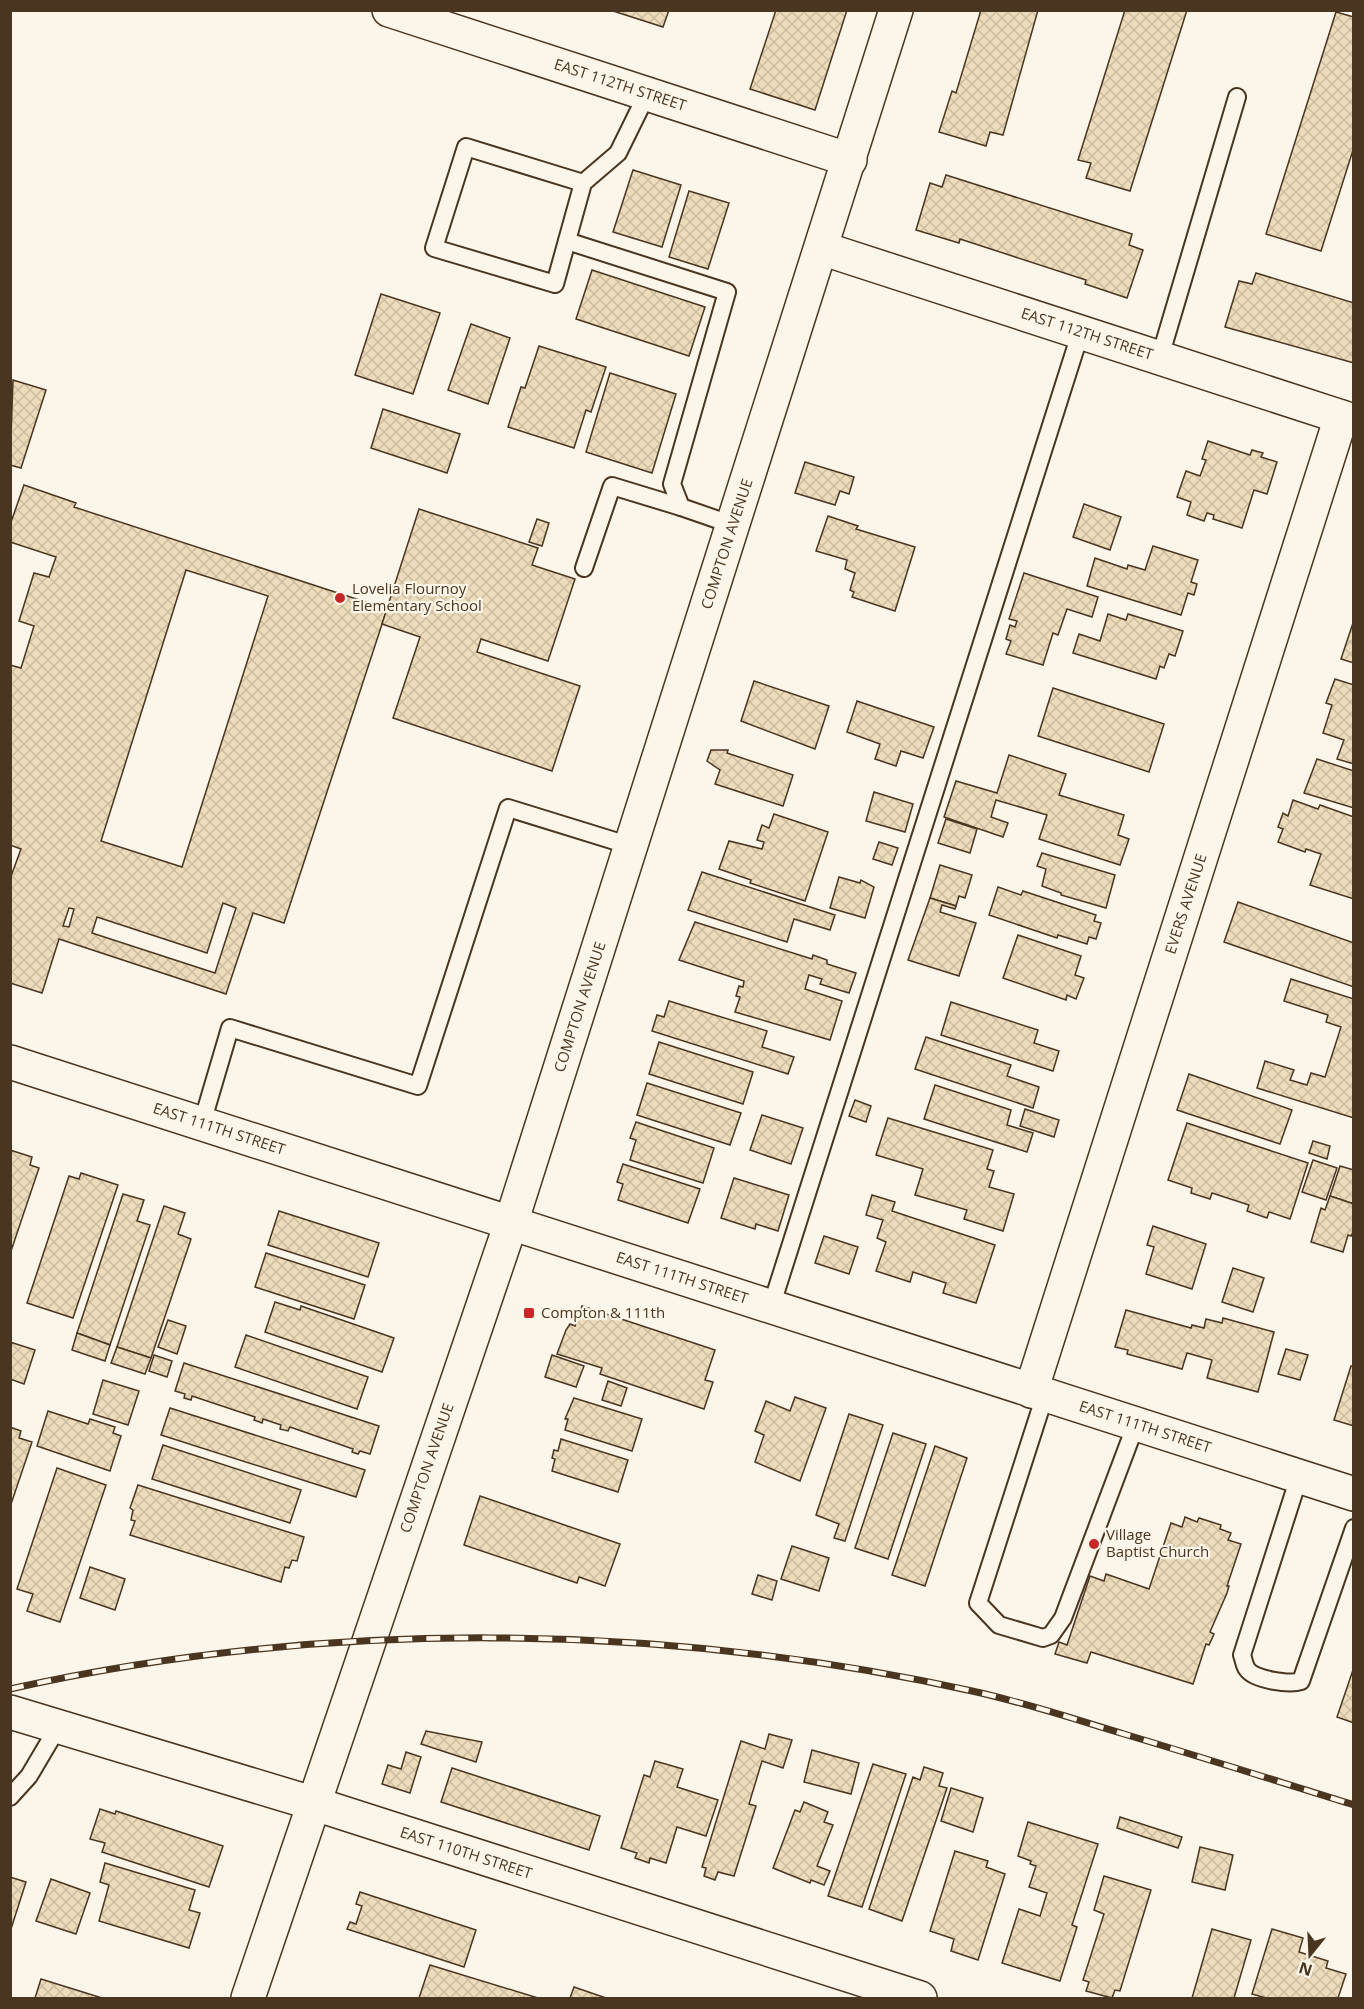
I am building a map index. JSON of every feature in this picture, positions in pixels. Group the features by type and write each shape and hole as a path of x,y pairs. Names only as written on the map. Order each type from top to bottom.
{"street":[{"name":"EAST 112TH STREET","path":"389,10 850,160"},
{"name":"COMPTON AVENUE","path":"248,1998 312,1803 511,1223 896,10"},
{"name":"EAST 112TH STREET","path":"821,248 1347,419"},
{"name":"EVERS AVENUE","path":"1038,1393 1347,419"},
{"name":"EAST 111TH STREET","path":"10,1062 1353,1494"},
{"name":"EAST 110TH STREET","path":"10,1712 312,1803 920,1998"}],"lane":[{"path":"583,183 466,147 434,248 555,284 583,183 618,153 647,94"},
{"path":"1160,357 1237,97"},
{"path":"567,241 727,292 672,484 681,507"},
{"path":"771,1307 1081,331"},
{"path":"584,568 612,486 733,525"},
{"path":"202,1123 230,1028 418,1086 508,808 631,846"},
{"path":"1038,1393 978,1603 999,1625 1043,1638 1051,1635 1063,1618 1136,1425"},
{"path":"1299,1477 1242,1655 1245,1668 1251,1674 1290,1685 1301,1681 1353,1528"},
{"path":"10,1797 29,1776 58,1726"}],"building":[{"path":"610,10 669,10 663,27"},
{"path":"776,10 847,10 815,110 750,89"},
{"path":"981,10 1038,10 1003,135 990,132 986,146 939,132 952,91 956,93"},
{"path":"1125,10 1187,10 1130,191 1086,178 1091,163 1078,160"},
{"path":"1336,12 1354,17 1354,147 1321,251 1266,234"},
{"path":"633,170 681,185 662,247 613,232"},
{"path":"946,175 1132,234 1129,245 1143,250 1127,298 1085,284 1086,280 960,239 959,243 916,230 930,183 942,187"},
{"path":"689,191 729,203 708,269 669,257"},
{"path":"592,270 705,307 689,356 576,319"},
{"path":"1256,273 1354,303 1354,363 1225,327 1239,281 1252,284"},
{"path":"381,294 440,313 413,394 355,375"},
{"path":"471,324 510,338 488,404 448,390"},
{"path":"539,346 606,367 591,412 586,410 574,448 508,427 521,387 525,388"},
{"path":"610,373 676,394 652,473 586,452"},
{"path":"13,380 46,390 21,468 10,465"},
{"path":"383,409 460,434 447,473 371,448"},
{"path":"1208,441 1250,455 1252,450 1263,453 1261,457 1277,462 1267,494 1254,490 1242,528 1213,519 1214,515 1207,513 1204,521 1187,515 1191,502 1177,497 1186,471 1200,476 1206,460 1202,459"},
{"path":"805,462 854,477 849,494 840,491 835,505 795,493"},
{"path":"24,485 76,503 74,507 387,609 284,923 253,913 226,994 59,939 42,993 10,983 10,879 21,849 10,845 10,665 21,668 34,626 19,621 34,573 49,577 56,557 10,542 10,525","holes":["186,570 268,596 182,867 101,841","223,903 236,908 215,973 92,933 97,917 207,953","69,908 74,909 69,927 63,926"]},
{"path":"1084,504 1121,517 1110,550 1073,537"},
{"path":"419,509 538,548 532,565 575,579 548,661 481,639 477,652 580,686 552,771 393,718 420,637 382,624"},
{"path":"828,516 858,526 856,529 915,547 895,611 852,597 854,592 850,590 855,573 845,569 847,560 816,551"},
{"path":"537,519 549,523 542,546 529,542"},
{"path":"1153,546 1198,560 1191,582 1197,584 1194,595 1188,593 1181,615 1087,586 1095,558 1127,569 1128,565 1145,570"},
{"path":"1024,573 1098,597 1092,617 1067,609 1058,635 1053,633 1043,665 1006,654 1011,641 1006,639 1010,625 1015,627 1017,621 1009,619"},
{"path":"1108,614 1126,620 1128,614 1183,631 1175,656 1169,654 1164,668 1160,666 1156,679 1073,653 1079,634 1100,641"},
{"path":"1354,620 1354,663 1341,659"},
{"path":"1335,679 1354,685 1354,764 1337,759 1344,740 1323,733 1332,705 1326,703"},
{"path":"754,681 829,706 815,749 741,721"},
{"path":"1053,688 1164,724 1149,772 1038,736"},
{"path":"857,701 934,727 923,758 901,751 896,766 875,759 880,744 847,732"},
{"path":"711,750 728,750 727,753 793,775 783,806 715,784 720,770 707,761"},
{"path":"1009,755 1066,774 1059,795 1124,815 1118,835 1129,839 1120,865 1039,839 1047,815 996,800 991,817 1008,823 1003,837 944,817 956,781 997,793"},
{"path":"1317,759 1354,771 1354,808 1304,793"},
{"path":"874,792 913,804 905,832 866,821"},
{"path":"1293,800 1318,809 1320,805 1354,817 1354,899 1310,885 1321,854 1306,849 1305,852 1278,842 1283,829 1278,827 1283,813 1288,816"},
{"path":"774,814 828,832 805,901 750,883 751,880 719,869 729,841 762,849 764,842 757,840 762,825 769,828"},
{"path":"946,819 977,829 970,853 938,843"},
{"path":"879,842 898,848 892,865 873,859"},
{"path":"1042,853 1115,875 1106,908 1061,895 1061,893 1042,886 1046,869 1037,866"},
{"path":"940,865 972,875 965,898 959,896 956,906 930,898"},
{"path":"702,872 835,915 830,930 794,919 787,942 688,910"},
{"path":"839,877 860,883 861,880 874,887 865,918 830,908"},
{"path":"998,887 1021,895 1023,891 1096,915 1094,921 1101,923 1096,939 1089,937 1087,944 1058,935 1057,938 989,915"},
{"path":"930,898 956,906 955,909 942,905 940,912 976,923 959,976 908,960"},
{"path":"1238,902 1354,943 1354,987 1224,942"},
{"path":"695,922 812,959 813,955 827,960 827,964 856,973 849,993 820,984 822,979 809,975 805,989 842,1001 830,1040 735,1012 740,997 736,996 739,986 743,987 744,981 679,960"},
{"path":"1018,935 1081,956 1075,975 1084,978 1076,999 1067,995 1066,1000 1003,978"},
{"path":"1291,979 1354,999 1354,1118 1257,1088 1265,1061 1294,1070 1290,1080 1307,1085 1311,1073 1325,1077 1341,1027 1326,1022 1328,1015 1284,1001"},
{"path":"669,1001 767,1031 762,1047 794,1057 788,1074 652,1031 657,1015 664,1017"},
{"path":"951,1002 1038,1030 1034,1043 1059,1051 1053,1071 941,1035"},
{"path":"926,1037 1011,1065 1007,1076 1039,1087 1033,1108 915,1069"},
{"path":"659,1042 753,1072 743,1104 649,1074"},
{"path":"1189,1074 1292,1110 1280,1144 1177,1110"},
{"path":"647,1083 741,1113 730,1145 637,1115"},
{"path":"935,1085 1011,1110 1007,1125 1033,1133 1027,1152 924,1119"},
{"path":"855,1100 871,1106 866,1122 849,1116"},
{"path":"1025,1109 1059,1120 1054,1137 1020,1126"},
{"path":"762,1115 803,1128 791,1164 750,1150"},
{"path":"888,1118 993,1150 987,1169 994,1171 989,1187 1014,1194 1003,1231 964,1219 967,1210 915,1195 923,1169 876,1155"},
{"path":"636,1122 714,1148 703,1183 630,1160 636,1140 630,1138"},
{"path":"1187,1123 1308,1163 1290,1219 1269,1212 1267,1218 1247,1211 1249,1205 1212,1193 1210,1199 1191,1193 1192,1188 1168,1180"},
{"path":"1313,1141 1330,1146 1327,1159 1309,1153"},
{"path":"10,1150 32,1157 30,1165 39,1168 10,1254"},
{"path":"1313,1160 1337,1168 1326,1200 1302,1192"},
{"path":"623,1164 700,1189 688,1223 618,1200 623,1184 617,1182"},
{"path":"1340,1166 1354,1170 1354,1204 1330,1196"},
{"path":"81,1173 118,1185 73,1318 27,1303 69,1176 79,1179"},
{"path":"734,1178 789,1195 778,1231 756,1224 755,1229 721,1218"},
{"path":"123,1194 144,1200 137,1221 150,1225 110,1345 77,1333"},
{"path":"872,1195 895,1202 892,1211 995,1245 976,1303 943,1293 946,1283 913,1272 910,1282 876,1271 886,1242 877,1238 883,1220 866,1215"},
{"path":"1330,1196 1354,1204 1354,1230 1351,1236 1348,1235 1343,1252 1311,1242 1321,1208 1325,1210"},
{"path":"164,1206 185,1213 178,1234 191,1239 151,1358 117,1347"},
{"path":"279,1211 379,1243 368,1277 268,1245"},
{"path":"1153,1226 1206,1244 1192,1289 1146,1274 1154,1247 1147,1245"},
{"path":"824,1236 858,1247 849,1274 815,1263"},
{"path":"266,1253 365,1285 354,1319 255,1287"},
{"path":"1233,1268 1264,1278 1253,1312 1222,1302"},
{"path":"275,1302 300,1310 301,1306 394,1338 382,1372 265,1332"},
{"path":"582,1306 715,1350 705,1380 713,1382 704,1409 600,1374 602,1368 557,1354 566,1330 570,1324 575,1326"},
{"path":"1126,1310 1191,1328 1192,1325 1204,1328 1206,1319 1222,1323 1223,1318 1274,1332 1258,1392 1207,1378 1212,1360 1187,1353 1182,1369 1127,1354 1128,1350 1115,1347"},
{"path":"168,1320 186,1326 177,1354 158,1347"},
{"path":"77,1333 110,1345 105,1361 72,1350"},
{"path":"246,1335 368,1377 357,1409 235,1367"},
{"path":"10,1342 35,1350 24,1384 10,1379"},
{"path":"117,1347 151,1358 145,1374 111,1363"},
{"path":"1286,1349 1308,1355 1300,1380 1278,1374"},
{"path":"154,1355 172,1361 167,1377 149,1371"},
{"path":"552,1355 584,1366 576,1387 545,1377"},
{"path":"184,1363 379,1426 370,1454 360,1451 358,1454 352,1452 353,1449 290,1427 288,1431 280,1429 281,1425 263,1419 262,1423 254,1420 255,1417 192,1396 191,1400 184,1398 185,1394 175,1391"},
{"path":"1351,1366 1354,1367 1354,1426 1334,1420"},
{"path":"103,1380 139,1391 128,1425 93,1414"},
{"path":"608,1381 627,1388 621,1406 602,1400"},
{"path":"795,1397 826,1408 800,1481 755,1462 764,1435 755,1431 766,1401 790,1411"},
{"path":"574,1398 642,1419 632,1451 565,1430 568,1419 565,1419"},
{"path":"170,1408 365,1470 356,1497 161,1435"},
{"path":"48,1411 88,1424 90,1419 115,1427 113,1433 121,1436 110,1471 37,1446"},
{"path":"849,1414 883,1425 845,1541 834,1538 839,1524 816,1515"},
{"path":"10,1427 21,1431 19,1438 32,1442 10,1507"},
{"path":"893,1433 926,1444 888,1559 855,1548"},
{"path":"561,1439 628,1460 618,1492 552,1471 555,1459 552,1458 554,1450 558,1451"},
{"path":"163,1445 301,1490 290,1523 152,1479"},
{"path":"935,1446 967,1458 925,1586 892,1575"},
{"path":"57,1468 106,1485 60,1622 27,1611 33,1594 17,1589"},
{"path":"138,1485 304,1537 297,1561 292,1560 289,1568 285,1567 281,1582 130,1535 135,1521 131,1520 133,1510 130,1508"},
{"path":"480,1496 620,1544 605,1586 579,1577 577,1583 464,1545"},
{"path":"1185,1517 1197,1522 1199,1518 1221,1525 1220,1529 1231,1533 1228,1540 1241,1544 1227,1586 1229,1586 1227,1593 1210,1632 1214,1634 1209,1645 1206,1644 1193,1684 1091,1652 1087,1663 1055,1654 1059,1642 1067,1645 1090,1576 1104,1581 1106,1574 1149,1589 1171,1523 1182,1527"},
{"path":"792,1546 829,1558 819,1591 781,1579"},
{"path":"90,1567 125,1579 115,1610 80,1598"},
{"path":"758,1575 777,1581 772,1600 752,1594"},
{"path":"1354,1667 1354,1723 1337,1717"},
{"path":"426,1731 482,1742 476,1762 421,1744"},
{"path":"769,1734 792,1740 783,1768 762,1761 749,1804 756,1806 734,1876 718,1872 715,1880 704,1876 706,1868 702,1867 741,1741 765,1749"},
{"path":"812,1750 859,1763 851,1794 804,1782"},
{"path":"406,1752 421,1757 410,1793 382,1784 388,1765 401,1769"},
{"path":"655,1761 683,1769 677,1787 718,1800 706,1836 677,1827 666,1863 650,1858 649,1863 635,1858 637,1853 621,1848 644,1775 650,1777"},
{"path":"873,1764 906,1774 862,1907 828,1896"},
{"path":"924,1767 943,1773 939,1786 947,1788 902,1921 869,1909 913,1777 920,1780"},
{"path":"452,1768 600,1816 589,1850 441,1802"},
{"path":"951,1788 983,1798 973,1832 941,1821"},
{"path":"804,1802 828,1812 824,1822 833,1825 817,1866 830,1871 824,1885 811,1880 810,1883 773,1868 795,1810 800,1812"},
{"path":"100,1809 115,1814 116,1811 223,1846 209,1887 102,1852 105,1843 90,1839"},
{"path":"1120,1817 1182,1837 1178,1848 1117,1828"},
{"path":"1028,1822 1098,1844 1072,1925 1077,1927 1060,1981 1002,1963 1019,1909 1040,1916 1047,1893 1029,1887 1036,1866 1030,1864 1031,1861 1018,1856"},
{"path":"1200,1847 1233,1855 1225,1890 1192,1882"},
{"path":"955,1851 988,1861 986,1867 1005,1874 978,1960 951,1951 954,1939 930,1931"},
{"path":"105,1863 195,1890 189,1910 200,1913 189,1948 99,1921 109,1885 100,1882"},
{"path":"1104,1876 1151,1890 1120,1991 1115,1990 1112,1998 1086,1991 1089,1982 1083,1980 1104,1914 1094,1910"},
{"path":"10,1877 26,1882 10,1932"},
{"path":"51,1879 90,1893 76,1934 36,1921"},
{"path":"360,1892 476,1930 464,1967 347,1929 350,1922 356,1924 362,1906 356,1904"},
{"path":"1212,1929 1251,1940 1234,1998 1192,1998"},
{"path":"1272,1929 1303,1938 1299,1952 1328,1961 1326,1968 1346,1974 1338,1998 1266,1998 1252,1994"},
{"path":"430,1965 538,1998 419,1998"},
{"path":"41,1979 102,1998 35,1998"},
{"path":"574,1987 606,1998 570,1998"}],"railway":[{"path":"10,1689 128,1666 248,1650 369,1641 491,1638 613,1642 734,1652 854,1668 991,1695 1354,1805"}],"place":[{"name":"Lovelia Flournoy Elementary School","path":"340,598"},
{"name":"Compton & 111th","path":"529,1313"},
{"name":"Village Baptist Church","path":"1094,1544"}]}
